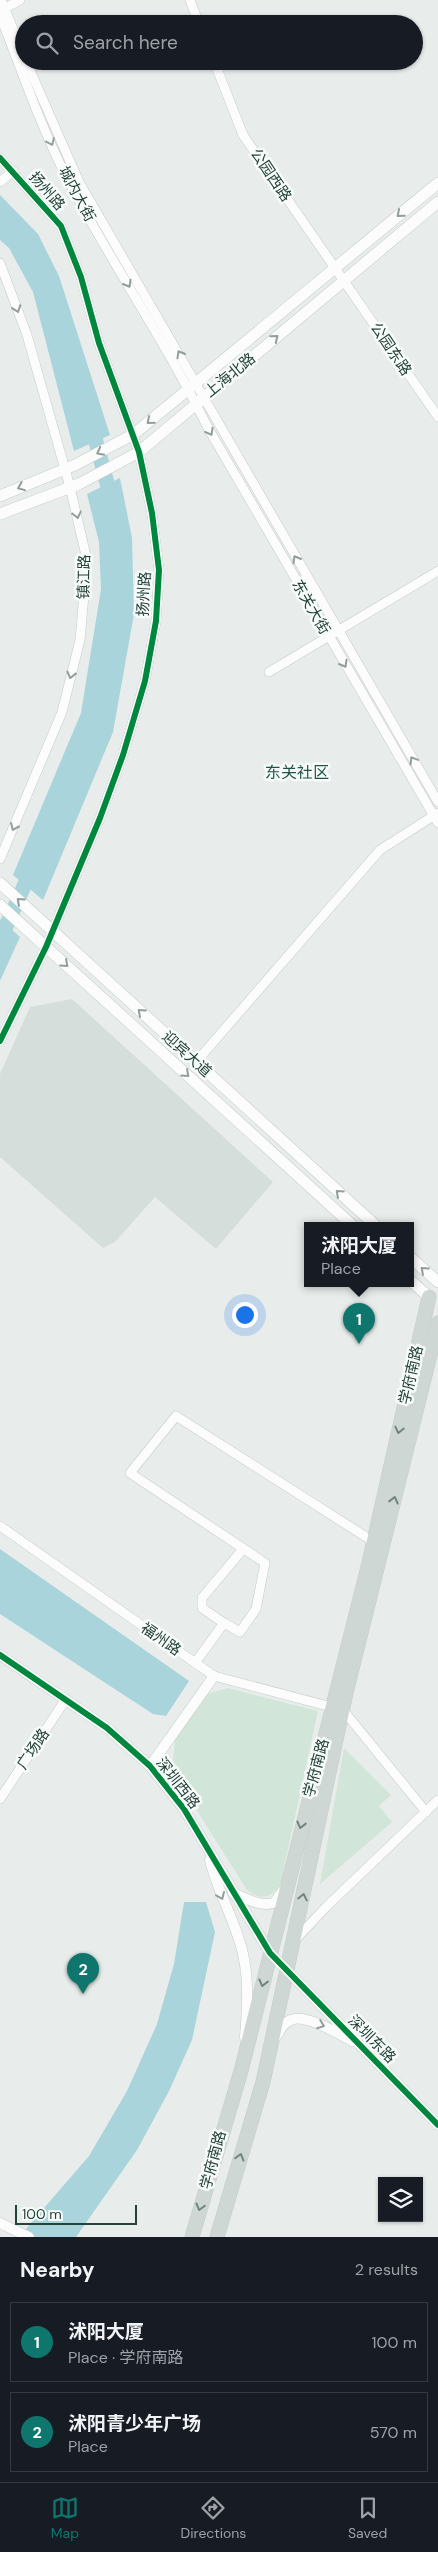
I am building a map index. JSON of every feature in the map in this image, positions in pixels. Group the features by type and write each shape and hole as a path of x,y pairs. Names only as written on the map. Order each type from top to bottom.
{"main road":[{"name":"上海北路","path":"0,496 70,467 129,437 438,183"},
{"name":"上海北路","path":"0,514 75,486 134,455 438,202"},
{"name":"迎宾大道","path":"1,884 372,1222"},
{"name":"迎宾大道","path":"0,905 349,1222"},
{"path":"414,1261 438,1282"},
{"path":"414,1283 435,1298"},
{"name":"学府南路","path":"216,2237 263,2082 288,1972 337,1709 374,1542 435,1298"},
{"name":"学府南路","path":"192,2237 243,2061 285,1887 337,1709 438,1323"},
{"path":"425,1372 438,1354"}],"street":[{"path":"15,37 2,9 20,0"},
{"path":"190,0 196,15"},
{"name":"城内大街","path":"2,9 15,45"},
{"name":"城内大街","path":"24,70 47,134 70,184 193,385"},
{"name":"城内大街","path":"30,70 79,182 193,385"},
{"name":"公园西路","path":"218,70 243,135 345,280"},
{"name":"扬州路","path":"0,158 61,226 81,277 99,343 152,513 159,570 156,621 145,681 123,755 100,818 46,947 0,1041"},
{"path":"0,182 13,171"},
{"name":"镇江路","path":"0,263 27,335 70,467 75,486 87,560 80,640 62,712 0,859"},
{"name":"公园东路","path":"345,280 438,417"},
{"name":"东关大街","path":"193,385 327,635 436,817"},
{"name":"东关大街","path":"200,400 438,802"},
{"path":"269,672 327,635 338,631 438,572"},
{"path":"196,1062 380,850 436,817"},
{"path":"243,1549 202,1598 202,1608 240,1632 256,1609 265,1563 130,1473 176,1416 374,1542"},
{"name":"福州路","path":"0,1526 214,1676 337,1709"},
{"path":"195,1663 224,1623"},
{"name":"深圳西路","path":"0,1654 106,1728 150,1766 184,1809 270,1953 288,1972"},
{"path":"150,1766 214,1676"},
{"name":"广场路","path":"0,1799 66,1699"},
{"path":"337,1709 426,1812"},
{"path":"294,1940 438,1800"},
{"path":"207,1849 216,1885 244,1959 247,1996 243,2061"},
{"path":"233,1893 256,1903 267,1905 274,1903 285,1887"},
{"name":"深圳东路","path":"288,1972 438,2125"},
{"path":"271,2047 283,2025 292,2019 306,2020 328,2028 362,2046"},
{"path":"0,2223 29,2237"}],"shaded area":[{"path":"72,999 273,1182 216,1249 155,1197 115,1242 103,1248 0,1157 0,1074 30,1007"}],"green space":[{"path":"228,1688 318,1711 280,1886 272,1894 264,1897 260,1897 247,1890 172,1771 175,1739 206,1694"},
{"path":"344,1748 391,1795 379,1806 392,1822 320,1884"}],"water":[{"path":"0,195 38,234 59,276 110,435 74,451 33,292 9,248 0,240"},
{"path":"120,478 132,538 134,614 113,732 43,900 13,875 81,713 101,589 99,542 87,494"},
{"path":"0,919 20,937 0,981"},
{"path":"0,1549 189,1681 166,1716 153,1714 0,1614"},
{"path":"184,1902 206,1902 215,1932 192,2040 169,2091 137,2150 76,2237 19,2237 89,2156 127,2091 157,2024 174,1964"}],"waterway":[{"path":"91,423 112,502"},
{"path":"0,940 33,866"}],"cycle path":[{"path":"0,158 61,226 81,277 99,343 139,452 152,513 159,570 156,621 145,681 123,755 100,818 46,947 0,1041"},
{"path":"0,1655 107,1728 150,1766 184,1809 270,1953 438,2125"}],"place":[{"name":"沭阳大厦","path":"359,1344"},
{"name":"沭阳青少年广场","path":"83,1994"}],"district":[{"name":"东关社区","path":"297,772"}]}
